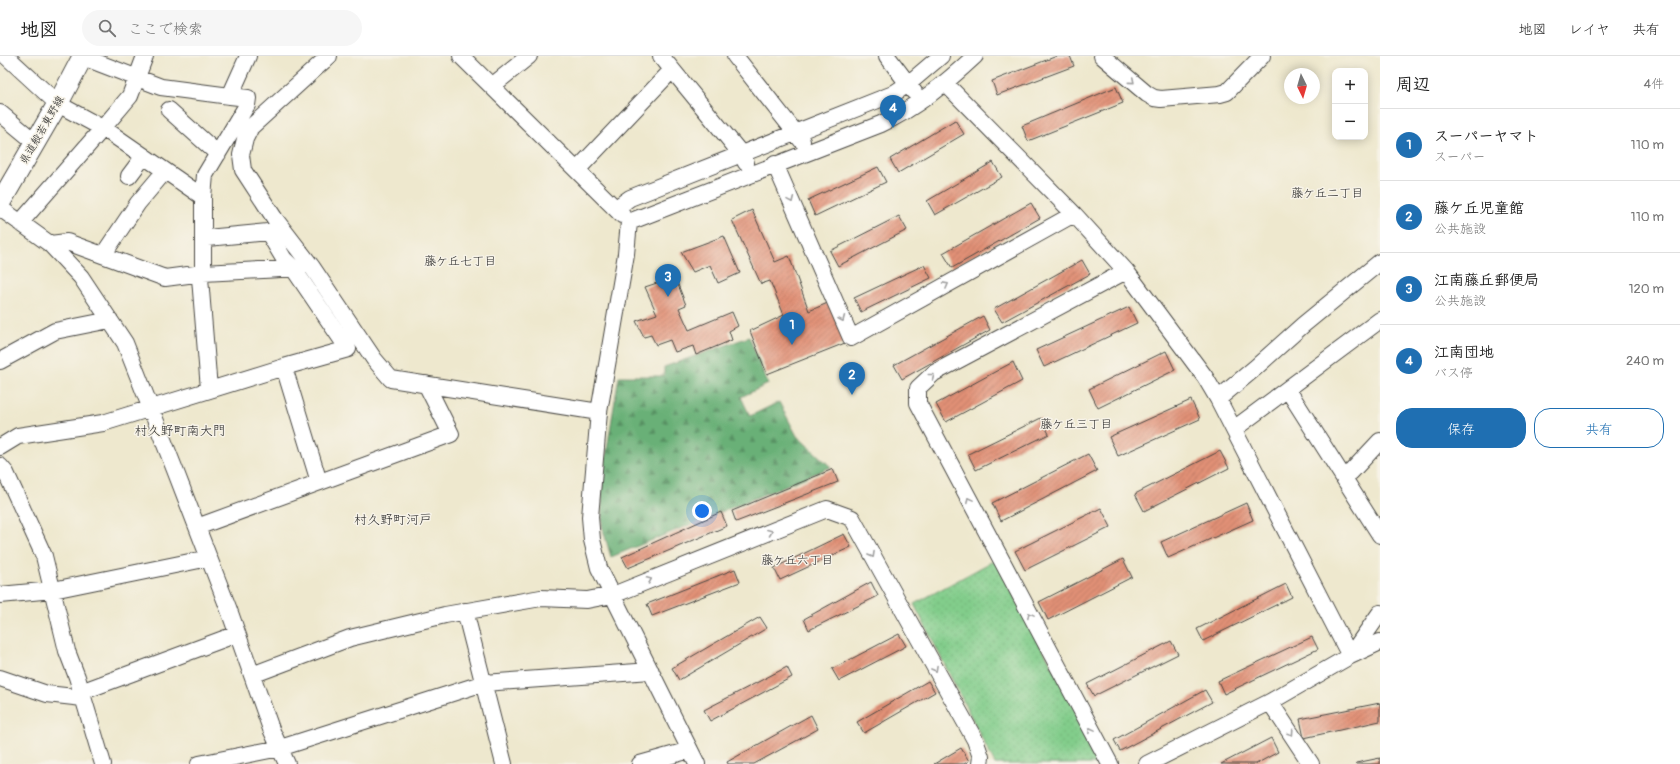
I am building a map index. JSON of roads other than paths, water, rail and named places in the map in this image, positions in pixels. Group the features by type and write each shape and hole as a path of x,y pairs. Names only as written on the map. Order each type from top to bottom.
{"main road":[{"name":"県道般若東野線","path":"0,203 58,104 83,56"}],"street":[{"path":"6,56 58,104 103,128 203,197"},
{"path":"83,56 161,87 248,98 247,105 205,175 201,276 209,389"},
{"path":"20,222 130,96 145,56"},
{"path":"230,96 248,56"},
{"path":"329,56 251,127 245,139 241,155 243,170 275,219 312,267 374,358 391,379 599,412"},
{"path":"461,56 629,222 626,254 599,412 590,517 592,540 599,568 694,757 640,764"},
{"path":"492,86 529,56"},
{"path":"661,56 746,163"},
{"path":"735,56 802,140"},
{"path":"887,56 913,92"},
{"path":"616,208 630,198 746,163 775,164 802,140 881,124 901,114 913,92 941,56"},
{"path":"629,222 746,163 802,140 893,94 913,92 945,83 975,56"},
{"path":"1102,56 1147,94 1161,99 1220,94 1227,92 1262,56"},
{"path":"577,170 672,70"},
{"path":"945,83 1074,214 1126,271 1205,377 1218,399 1350,656"},
{"path":"169,110 218,154"},
{"path":"0,113 36,142"},
{"path":"129,176 144,156"},
{"path":"775,164 851,338 1074,214"},
{"path":"103,255 138,203 165,171"},
{"path":"0,208 50,244 81,277 125,343 287,764"},
{"path":"0,447 18,436 103,423 150,407 348,348 294,268 284,259 268,232 207,238"},
{"path":"50,244 67,242 165,278 312,267"},
{"path":"1218,399 1303,325 1380,262"},
{"path":"1110,764 918,403 918,388 934,374 1126,271"},
{"path":"0,361 55,330 110,320"},
{"path":"1234,430 1379,322"},
{"path":"284,367 319,482"},
{"path":"197,527 451,434 426,384"},
{"path":"1288,390 1380,535"},
{"path":"1343,475 1351,472 1380,441"},
{"path":"0,466 6,473 44,556 67,651 103,764"},
{"path":"252,675 350,638 465,611 541,598 587,600 613,595 827,509 852,518 975,740 981,757 980,764"},
{"path":"0,595 53,590 209,558"},
{"path":"465,611 504,764"},
{"path":"1350,656 1380,613"},
{"path":"0,678 47,694 82,695 237,634"},
{"path":"1147,764 1270,702 1350,656 1380,642"},
{"path":"199,764 280,748 484,683 651,672"},
{"path":"1270,702 1311,764"}],"place":[{"name":"江南団地","path":"893,128"},
{"name":"江南藤丘郵便局","path":"668,297"},
{"name":"スーパーヤマト","path":"792,345"},
{"name":"藤ケ丘児童館","path":"852,395"}],"district":[{"name":"藤ケ丘二丁目","path":"1327,193"},
{"name":"藤ケ丘七丁目","path":"460,261"},
{"name":"藤ケ丘三丁目","path":"1076,424"},
{"name":"村久野町南大門","path":"180,431"},
{"name":"村久野町河戸","path":"393,520"},
{"name":"藤ケ丘六丁目","path":"797,560"}]}
